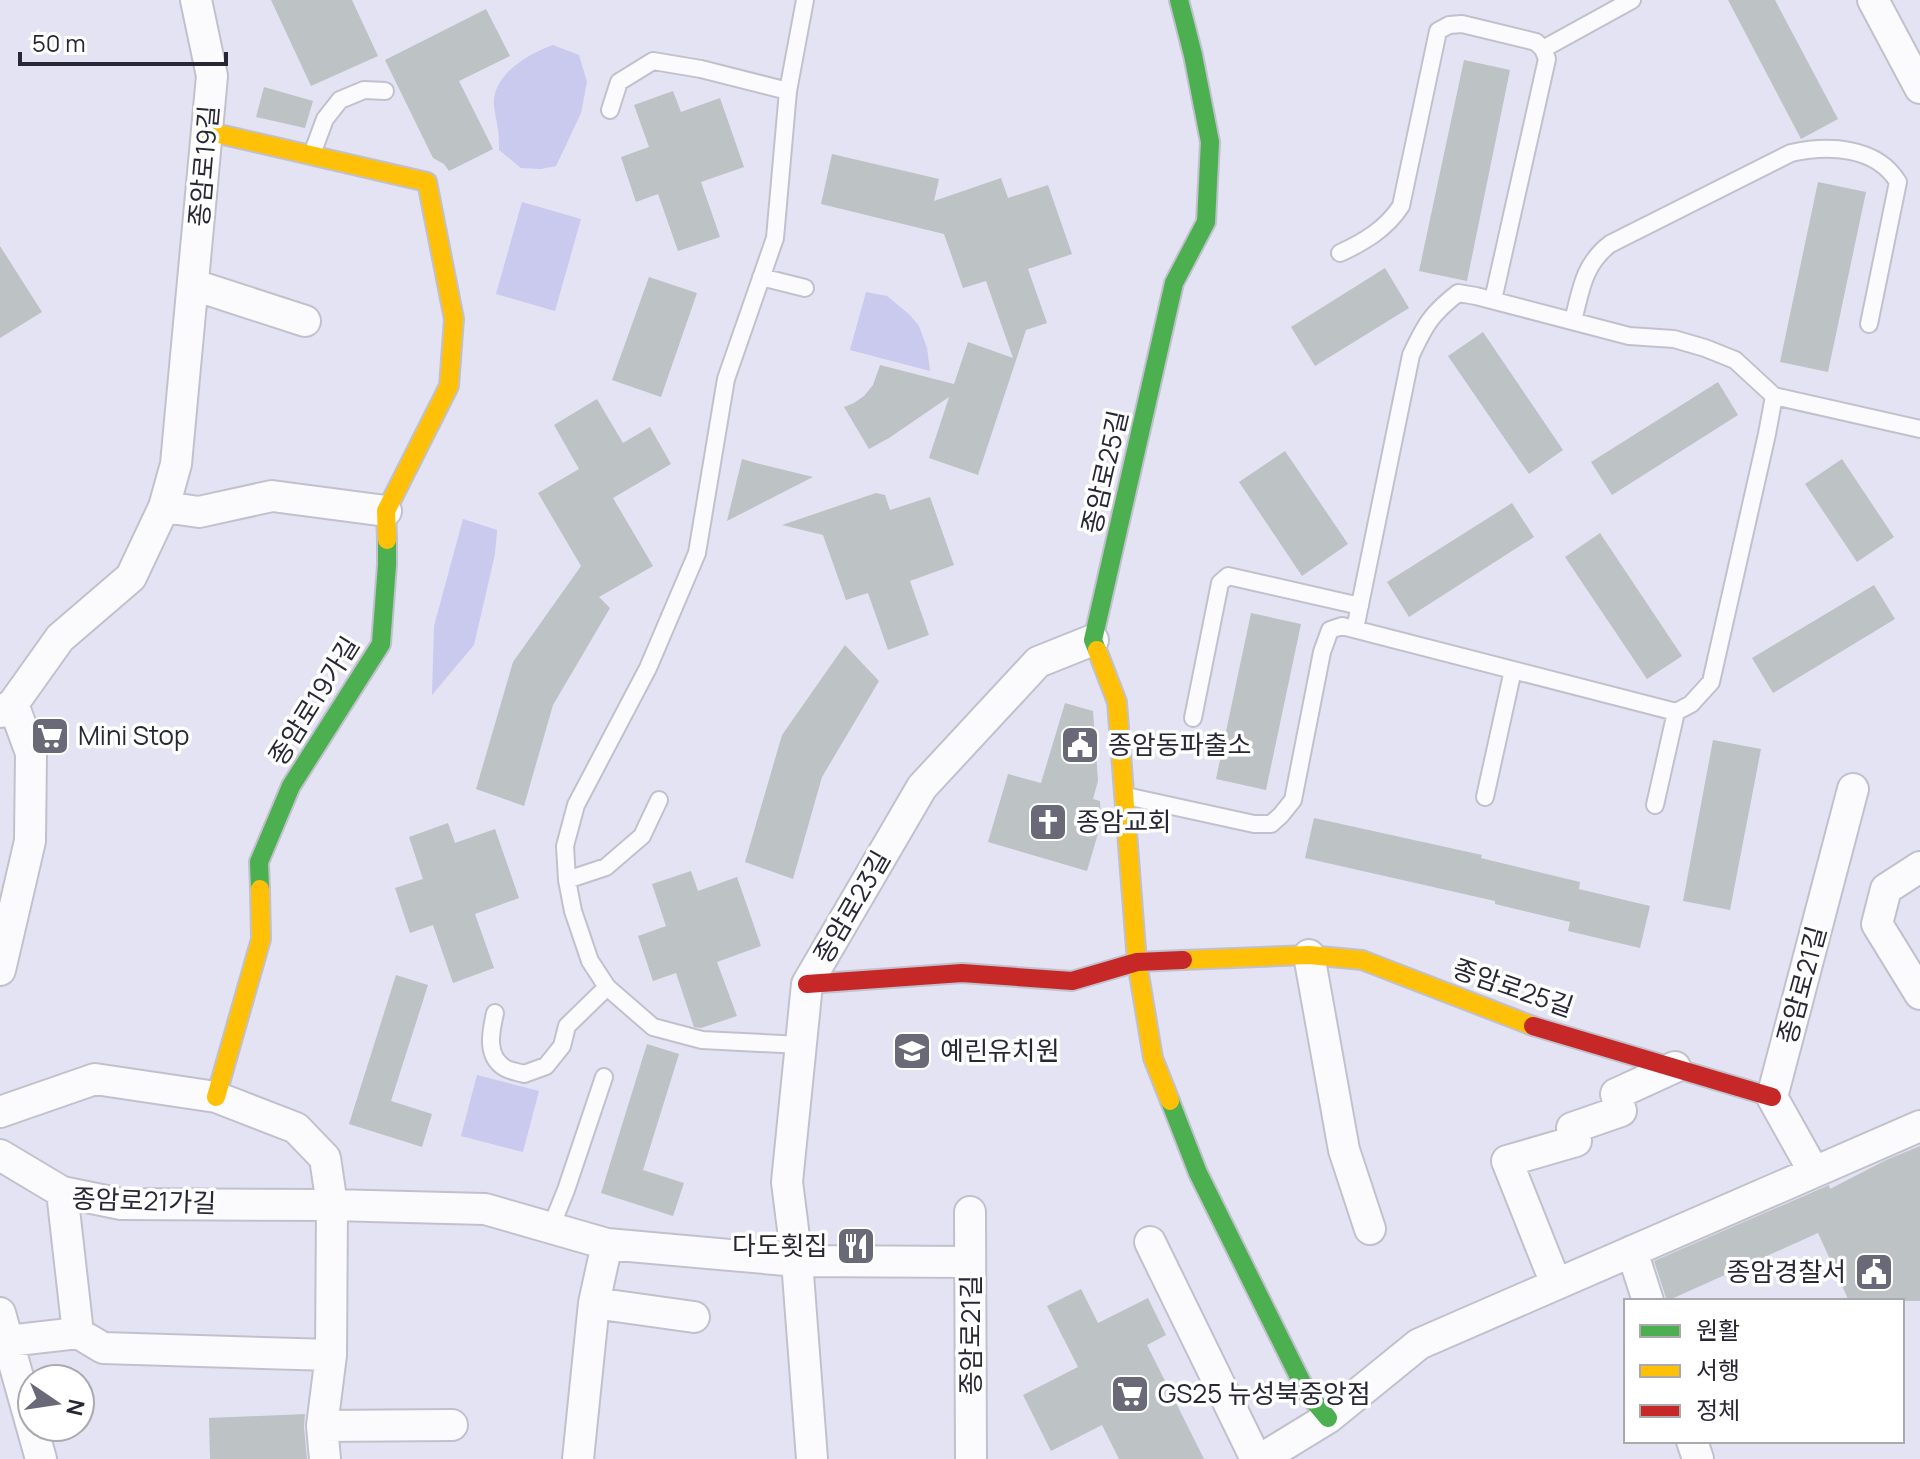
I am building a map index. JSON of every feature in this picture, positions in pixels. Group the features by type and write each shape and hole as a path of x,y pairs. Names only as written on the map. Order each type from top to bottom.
{"street":[{"name":"종암로19길","path":"0,970 30,841 31,753 7,708 60,638 131,577 164,507 176,464 212,76 196,0"},
{"name":"종암로25길","path":"1093,640 1174,283 1206,222 1210,142 1179,0"},
{"path":"1873,0 1907,33 1920,88"},
{"name":"종암로19가길","path":"206,131 427,182 454,319 449,386 386,511 387,565 381,644 291,786 259,862 261,939 216,1097"},
{"path":"194,285 305,321"},
{"path":"164,507 199,512 272,496 386,511"},
{"path":"1093,640 1117,702 1137,962 1153,1058 1198,1173 1307,1393 1328,1418"},
{"name":"종암로23길","path":"812,1459 797,1261 787,1182 807,984 922,787 1038,662 1093,640"},
{"name":"종암로21길","path":"1772,1097 1853,789"},
{"path":"1920,867 1886,889 1877,924 1920,994"},
{"name":"종암로25길","path":"807,984 962,973 1072,981 1137,962 1309,955 1362,960 1524,1023 1772,1097"},
{"path":"1309,955 1344,1150 1370,1229"},
{"path":"1556,1284 1507,1161 1576,1141 1572,1128 1621,1111 1616,1094 1675,1067"},
{"path":"0,1112 95,1079 216,1097 296,1128 325,1158 332,1205 331,1355 322,1426 325,1459"},
{"path":"1772,1097 1814,1172"},
{"path":"1150,1242 1258,1459 1328,1418 1419,1344 1920,1126"},
{"path":"0,1155 62,1192"},
{"name":"종암로21가길","path":"78,1333 62,1192 121,1204 332,1205"},
{"path":"332,1205 485,1209 607,1244 797,1261 970,1262"},
{"name":"종암로21길","path":"970,1212 971,1459"},
{"path":"578,1459 594,1303 607,1244"},
{"path":"1632,1251 1647,1299"},
{"path":"594,1303 694,1317"},
{"path":"16,1370 4,1327 78,1333 103,1348 331,1355"},
{"path":"322,1426 452,1425"}],"lane":[{"path":"801,1045 702,1040 653,1027 607,987 590,961 573,911 565,846 576,805 648,668 697,553 726,379 775,238 788,91 805,0"},
{"path":"1543,49 1632,0"},
{"path":"1340,253 1378,232 1393,219 1401,206 1438,31 1449,25 1462,24 1536,42 1547,59 1493,300"},
{"path":"610,110 619,82 653,61 701,69 788,91"},
{"path":"312,156 325,119 340,100 364,90 385,91"},
{"path":"1573,321 1584,276 1596,255 1610,244 1791,153 1833,148 1880,161 1898,182 1869,324"},
{"path":"761,277 805,288"},
{"path":"1355,629 1411,355 1426,323 1458,293 1629,336 1674,339 1705,348 1735,360 1774,396 1920,429"},
{"path":"1125,796 1254,824 1271,824 1293,800 1322,652 1330,630 1342,626 1676,712 1691,704 1711,682 1774,396"},
{"path":"1193,718 1220,583 1228,576 1360,606"},
{"path":"1485,797 1513,670"},
{"path":"1655,805 1676,712"},
{"path":"567,880 606,867 642,836 659,800"},
{"path":"495,1013 490,1038 493,1053 503,1067 524,1074 546,1066 562,1046 567,1026 607,987"},
{"path":"551,1227 604,1077"}],"shaded area":[{"path":"553,45 579,55 587,82 581,113 556,166 521,168 499,150 494,105 496,89 516,65"},
{"path":"522,202 581,219 555,311 496,294"},
{"path":"866,292 887,296 919,326 927,348 930,371 850,350"},
{"path":"463,519 497,530 495,554 474,645 432,695 434,626"},
{"path":"477,1075 539,1091 523,1152 461,1136"}],"building":[{"path":"271,0 352,0 378,56 311,86"},
{"path":"1728,0 1775,0 1838,119 1801,139"},
{"path":"486,9 510,56 459,81 493,149 449,171 433,158 385,60"},
{"path":"1464,60 1510,70 1467,281 1419,271"},
{"path":"264,87 313,101 305,128 256,117"},
{"path":"673,91 681,112 720,98 744,167 701,182 720,237 678,251 658,194 636,202 621,157 649,147 634,105"},
{"path":"832,154 939,179 934,201 1001,178 1008,198 1048,185 1072,254 1028,269 1047,323 1026,330 978,475 929,458 949,397 869,449 844,407 864,396 873,385 880,365 954,384 968,342 1013,358 986,281 963,288 944,234 821,204"},
{"path":"1818,182 1866,192 1828,372 1780,362"},
{"path":"0,246 42,312 0,338"},
{"path":"1385,268 1409,308 1315,366 1291,327"},
{"path":"649,277 697,293 661,397 612,380"},
{"path":"1483,332 1563,450 1529,474 1448,356"},
{"path":"1718,382 1738,415 1612,495 1591,462"},
{"path":"597,399 623,443 650,427 671,464 613,498 653,566 599,597 610,608 553,705 524,806 476,789 513,662 581,566 538,493 579,469 554,425"},
{"path":"1285,451 1348,544 1302,576 1239,482"},
{"path":"742,459 756,463 813,477 727,521"},
{"path":"1842,459 1894,537 1857,562 1805,484"},
{"path":"876,493 885,495 890,510 930,497 954,565 910,581 929,635 888,650 868,593 846,600 823,535 782,525"},
{"path":"1512,503 1534,537 1409,617 1387,582"},
{"path":"1600,533 1682,656 1647,679 1565,557"},
{"path":"1874,585 1895,619 1773,693 1752,658"},
{"path":"1251,613 1301,624 1266,790 1216,779"},
{"path":"845,645 879,681 822,777 793,879 745,862 782,735"},
{"name":"종암교회","path":"1065,703 1093,711 1098,781 1093,799 1100,801 1101,823 1087,871 988,842 1008,774 1041,783"},
{"path":"1713,740 1761,749 1730,910 1683,901"},
{"path":"1314,818 1482,855 1481,858 1580,882 1579,889 1650,906 1640,948 1568,931 1570,922 1495,904 1495,901 1305,858"},
{"path":"448,823 455,843 495,829 519,898 475,914 494,968 453,983 433,925 410,933 395,888 423,879 409,837"},
{"path":"691,871 698,891 737,877 761,946 717,962 737,1016 701,1028 694,1027 676,973 653,981 638,936 666,926 652,884"},
{"path":"396,975 428,985 391,1101 432,1114 422,1147 349,1124"},
{"path":"647,1044 679,1054 643,1170 684,1183 673,1216 601,1193"},
{"path":"1920,1146 1920,1301 1848,1299 1818,1233 1666,1299 1654,1261 1829,1185 1830,1189"},
{"path":"1081,1289 1098,1323 1148,1298 1166,1335 1147,1345 1204,1459 1119,1459 1102,1425 1051,1451 1023,1395 1078,1367 1047,1306"},
{"path":"305,1414 307,1459 210,1459 209,1418"}],"traffic: fast":[{"path":"1097,650 1093,640 1174,283 1206,222 1210,142 1179,0"},
{"path":"260,889 259,862 291,786 381,644 387,540"},
{"path":"1170,1101 1198,1173 1307,1393 1328,1418"}],"traffic: slow":[{"path":"206,131 427,182 454,319 449,386 386,511 387,540"},
{"path":"1097,650 1117,702 1137,962 1153,1058 1170,1101"},
{"path":"216,1097 261,939 260,889"},
{"path":"1183,960 1309,955 1362,960 1533,1026"}],"traffic: jam":[{"path":"807,984 962,973 1072,981 1137,962 1183,960"},
{"path":"1533,1026 1772,1097"}],"place":[{"name":"Mini Stop","path":"50,736"},
{"name":"종암동파출소","path":"1080,745"},
{"name":"종암교회","path":"1048,822"},
{"name":"예린유치원","path":"912,1051"},
{"name":"다도횟집","path":"856,1246"},
{"name":"종암경찰서","path":"1874,1272"},
{"name":"GS25 뉴성북중앙점","path":"1130,1394"}]}
